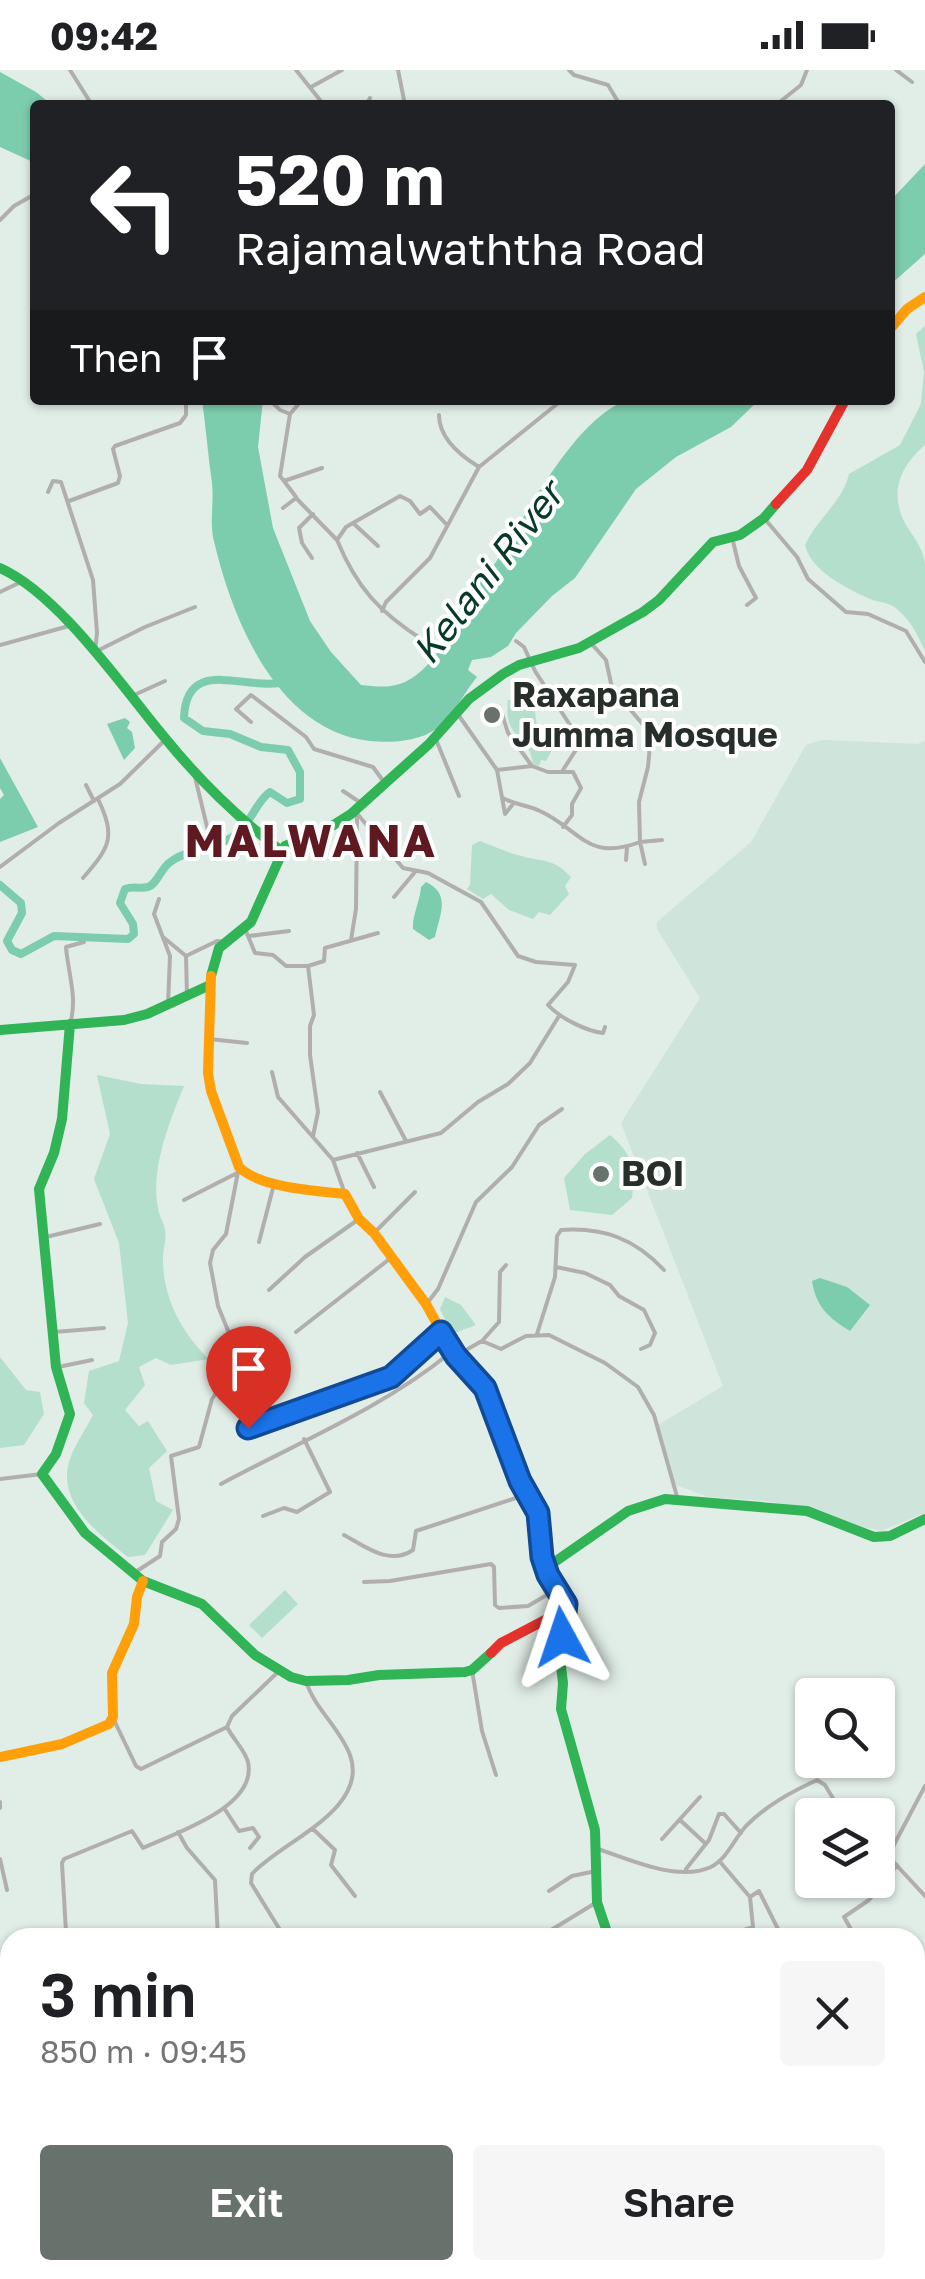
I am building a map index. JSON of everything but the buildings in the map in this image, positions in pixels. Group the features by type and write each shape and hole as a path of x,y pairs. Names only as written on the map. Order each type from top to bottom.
{"street":[{"path":"70,70 89,100"},
{"path":"296,70 320,100"},
{"path":"310,88 342,70"},
{"path":"398,70 403,100"},
{"path":"569,70 574,76 608,84 617,100"},
{"path":"782,100 801,85 807,70"},
{"path":"896,70 912,82"},
{"path":"0,220 30,197"},
{"path":"895,323 925,297"},
{"path":"68,501 118,483 115,446 180,423 186,415 186,405"},
{"path":"275,405 290,414"},
{"path":"298,405 290,414 280,473 284,481 337,540 344,557 382,612 423,640"},
{"path":"382,612 386,602 430,558 479,467 556,405"},
{"path":"378,933 325,948 324,961 286,966 272,955 255,954 247,933 280,850 324,831 358,810 469,699 503,674 590,642 650,608 710,544 732,537 764,518 807,470 842,405"},
{"path":"439,414 439,425 459,454 479,467"},
{"path":"284,481 322,468"},
{"path":"48,492 58,480 93,580 95,652"},
{"path":"337,540 353,523 400,496 420,514 430,506 447,525"},
{"path":"283,508 296,498"},
{"path":"312,558 302,544 298,528 313,514"},
{"path":"764,518 797,556 808,578 846,612 868,614 906,632 925,662"},
{"path":"353,523 378,546"},
{"path":"732,537 739,566 756,598 746,605"},
{"path":"0,568 23,582 95,652 194,773 280,850"},
{"path":"0,592 23,582"},
{"path":"95,652 145,626 195,607"},
{"path":"0,646 69,626"},
{"path":"516,641 524,647 565,722 581,742 563,770"},
{"path":"590,642 606,660 612,688 651,734 639,802 644,864"},
{"path":"132,696 165,681"},
{"path":"251,722 236,710 239,703 252,696 306,737 310,746 374,768 384,782"},
{"path":"457,713 497,770 504,814 512,804"},
{"path":"502,714 508,733 532,766"},
{"path":"435,737 459,796"},
{"path":"0,867 146,762 166,739"},
{"path":"497,770 532,766 548,772 573,772 582,788 564,827"},
{"path":"194,773 210,839"},
{"path":"84,878 106,848 110,833 110,824 86,785"},
{"path":"344,790 394,860 481,902 523,959 575,966 568,982 549,1002 550,1008 596,1032 604,1033 605,1028"},
{"path":"503,798 540,811 582,842 597,848 662,840"},
{"path":"351,940 356,909 358,810"},
{"path":"626,860 627,847"},
{"path":"394,896 415,872"},
{"path":"158,899 154,914 170,956 168,1005"},
{"path":"186,956 216,941 225,942 247,933 288,931"},
{"path":"163,936 186,956 188,996"},
{"path":"0,1479 42,1474 69,1424 56,1367 39,1189 59,1136 74,1012 66,948 84,942"},
{"path":"225,942 212,965 208,1039 211,1090 238,1170 226,1234 213,1250 210,1263 218,1306 233,1343 228,1374 212,1399 199,1447 171,1456 179,1519 162,1542 160,1556 139,1577 134,1624 112,1673 113,1717 136,1766 141,1768 228,1727 232,1716 279,1672"},
{"path":"308,966 314,1014 310,1054 318,1112 313,1136"},
{"path":"0,1030 124,1020 168,1005 210,984"},
{"path":"332,1160 441,1133 478,1102 508,1084 530,1062 559,1016"},
{"path":"208,1039 247,1043"},
{"path":"272,1072 285,1109 332,1160 344,1194 359,1219 374,1233 426,1304 454,1354 485,1388 505,1444 540,1520 546,1568 564,1598 566,1610 560,1658 561,1709 598,1849 597,1902 606,1928"},
{"path":"380,1092 407,1142"},
{"path":"426,1304 438,1289 476,1202 512,1167 539,1125 562,1109"},
{"path":"357,1152 374,1187"},
{"path":"184,1200 238,1170 274,1183 344,1194"},
{"path":"259,1242 274,1183"},
{"path":"374,1233 416,1192"},
{"path":"269,1290 305,1257 359,1219"},
{"path":"44,1237 100,1224"},
{"path":"538,1334 552,1293 556,1236 561,1230 621,1236 650,1255 664,1270"},
{"path":"296,1332 392,1258"},
{"path":"220,1484 392,1397 454,1354 482,1341 499,1322 500,1272 506,1266"},
{"path":"556,1267 585,1273 610,1285 619,1296 644,1310 655,1334 650,1345 641,1348"},
{"path":"53,1332 104,1328"},
{"path":"248,1428 391,1377 441,1332"},
{"path":"482,1341 501,1349 526,1336 549,1335 605,1363 638,1388 654,1415 678,1500"},
{"path":"56,1367 92,1360"},
{"path":"263,1516 284,1508 298,1512 331,1489 314,1464 304,1439"},
{"path":"42,1474 85,1533 139,1577 202,1604 255,1655 279,1672 306,1680 472,1670 501,1643 566,1610"},
{"path":"344,1535 383,1556 407,1554 413,1550 416,1531 528,1494"},
{"path":"546,1568 628,1511 654,1500 806,1512 874,1538 890,1536 925,1519"},
{"path":"364,1582 491,1564 499,1608 528,1606 557,1589"},
{"path":"472,1670 482,1731 496,1776"},
{"path":"279,1928 250,1879 258,1868 314,1829 342,1797 353,1776 348,1752 308,1690 306,1680"},
{"path":"0,1757 62,1744 100,1729 113,1717"},
{"path":"66,1928 64,1859 132,1831 143,1848 224,1808 247,1786 248,1758 228,1727"},
{"path":"598,1849 648,1866 708,1868 720,1861 741,1833 784,1795 817,1780 832,1798"},
{"path":"895,1843 925,1786"},
{"path":"662,1839 700,1798"},
{"path":"224,1808 239,1831 253,1828 260,1837 250,1848"},
{"path":"685,1870 706,1844 721,1813 741,1833"},
{"path":"679,1819 706,1844"},
{"path":"314,1829 335,1850 332,1865 355,1896"},
{"path":"178,1832 186,1848 215,1880 217,1928"},
{"path":"0,1859 8,1890"},
{"path":"720,1861 750,1897 752,1928"},
{"path":"895,1862 925,1896"},
{"path":"850,1928 844,1917 869,1900 898,1865"},
{"path":"549,1892 572,1876 596,1871"},
{"path":"750,1897 762,1893 778,1928"},
{"path":"554,1928 597,1902"}],"shaded area":[{"path":"925,326 925,445 901,476 898,504 925,564 925,651 899,610 831,578 814,563 805,545 841,493 849,474 900,445 921,404 924,372 916,334"},
{"path":"533,699 537,726 552,750 539,766 533,764 507,713 508,700"},
{"path":"822,740 917,744 925,741 925,1513 881,1531 822,1511 766,1501 709,1497 676,1485 658,1425 723,1386 621,1123 700,998 657,929 657,922 751,842 806,745"},
{"path":"480,841 558,866 571,877 565,886 569,894 550,915 539,912 533,919 509,910 491,894 483,899 467,889 472,845"},
{"path":"97,1075 141,1084 184,1086 163,1146 156,1193 165,1230 164,1276 171,1303 183,1327 209,1359 171,1365 156,1358 139,1367 145,1385 125,1410 139,1426 148,1421 167,1451 149,1468 156,1501 173,1510 145,1555 128,1557 82,1516 74,1503 67,1475 72,1453 93,1415 84,1403 89,1371 119,1361 128,1323 119,1243 94,1179 110,1134"},
{"name":"BOI","path":"610,1135 631,1163 632,1198 612,1215 570,1210 564,1178 585,1154"},
{"path":"445,1297 461,1305 476,1325 452,1334 440,1309"},
{"path":"0,1357 26,1390 40,1392 44,1414 24,1445 0,1448"},
{"path":"285,1590 298,1604 262,1638 249,1625"}],"water":[{"path":"0,72 46,100 30,100 30,161 0,147"},
{"path":"925,164 925,254 895,281 895,196"},
{"name":"Kelani River","path":"203,405 262,405 258,447 273,528 310,621 361,685 393,686 406,682 430,662 551,473 603,414 617,405 754,405 731,427 676,457 636,489 575,578 552,596 508,646 491,657 472,660 468,670 477,677 443,723 421,737 404,741 370,741 337,733 308,716 263,665 246,634 221,568 213,537 212,483"},
{"path":"125,718 130,722 127,728 132,732 135,748 124,760 107,724"},
{"path":"0,758 38,827 0,842 0,799 4,795 0,788"},
{"path":"426,882 439,892 442,905 435,937 429,940 413,929 421,887"},
{"path":"820,1278 847,1287 870,1305 850,1331 820,1305 812,1281"}],"waterway":[{"path":"0,885 21,903 22,913 7,941 12,950 21,954 54,936 128,939 134,934 133,924 120,903 125,889 148,887 176,858 237,834 270,792 287,803 300,799 300,772 288,750 203,731 184,718 187,699 194,688 205,682 279,683"}],"traffic: fast":[{"path":"211,976 219,948 251,922 285,846 324,831 351,814 429,744 469,699 503,674 519,665 579,648 643,612 713,542 740,535 776,504"},
{"path":"0,568 45,598 67,620 191,769 280,850"},
{"path":"0,1030 124,1020 147,1014 210,985"},
{"path":"70,1024 62,1119 54,1153 39,1189 56,1367 70,1414 56,1454 42,1474 85,1533 143,1581 202,1604 255,1655 291,1677 306,1681 348,1680 465,1672 491,1653"},
{"path":"546,1568 628,1511 665,1499 807,1511 874,1537 890,1536 925,1519"},
{"path":"566,1611 560,1658 561,1709 595,1830 597,1902 606,1928"}],"traffic: slow":[{"path":"895,323 925,297"},
{"path":"211,976 208,1073 239,1167 274,1184 345,1194 359,1219 374,1233 426,1304 452,1351 485,1388 512,1458"},
{"path":"0,1757 62,1744 109,1724 113,1717 112,1673 134,1624 143,1581"}],"traffic: jam":[{"path":"776,504 807,470 842,405"},
{"path":"491,1653 501,1643 566,1609 542,1557 538,1513 512,1458"}],"place":[{"name":"Raxapana Jumma Mosque","path":"492,715"},
{"name":"BOI","path":"601,1174"}],"district":[{"name":"MALWANA","path":"311,841"}],"route":[{"path":"248,1428 391,1377 441,1332 456,1356 485,1388 520,1481 538,1513 542,1557 566,1604 562,1637"}]}
